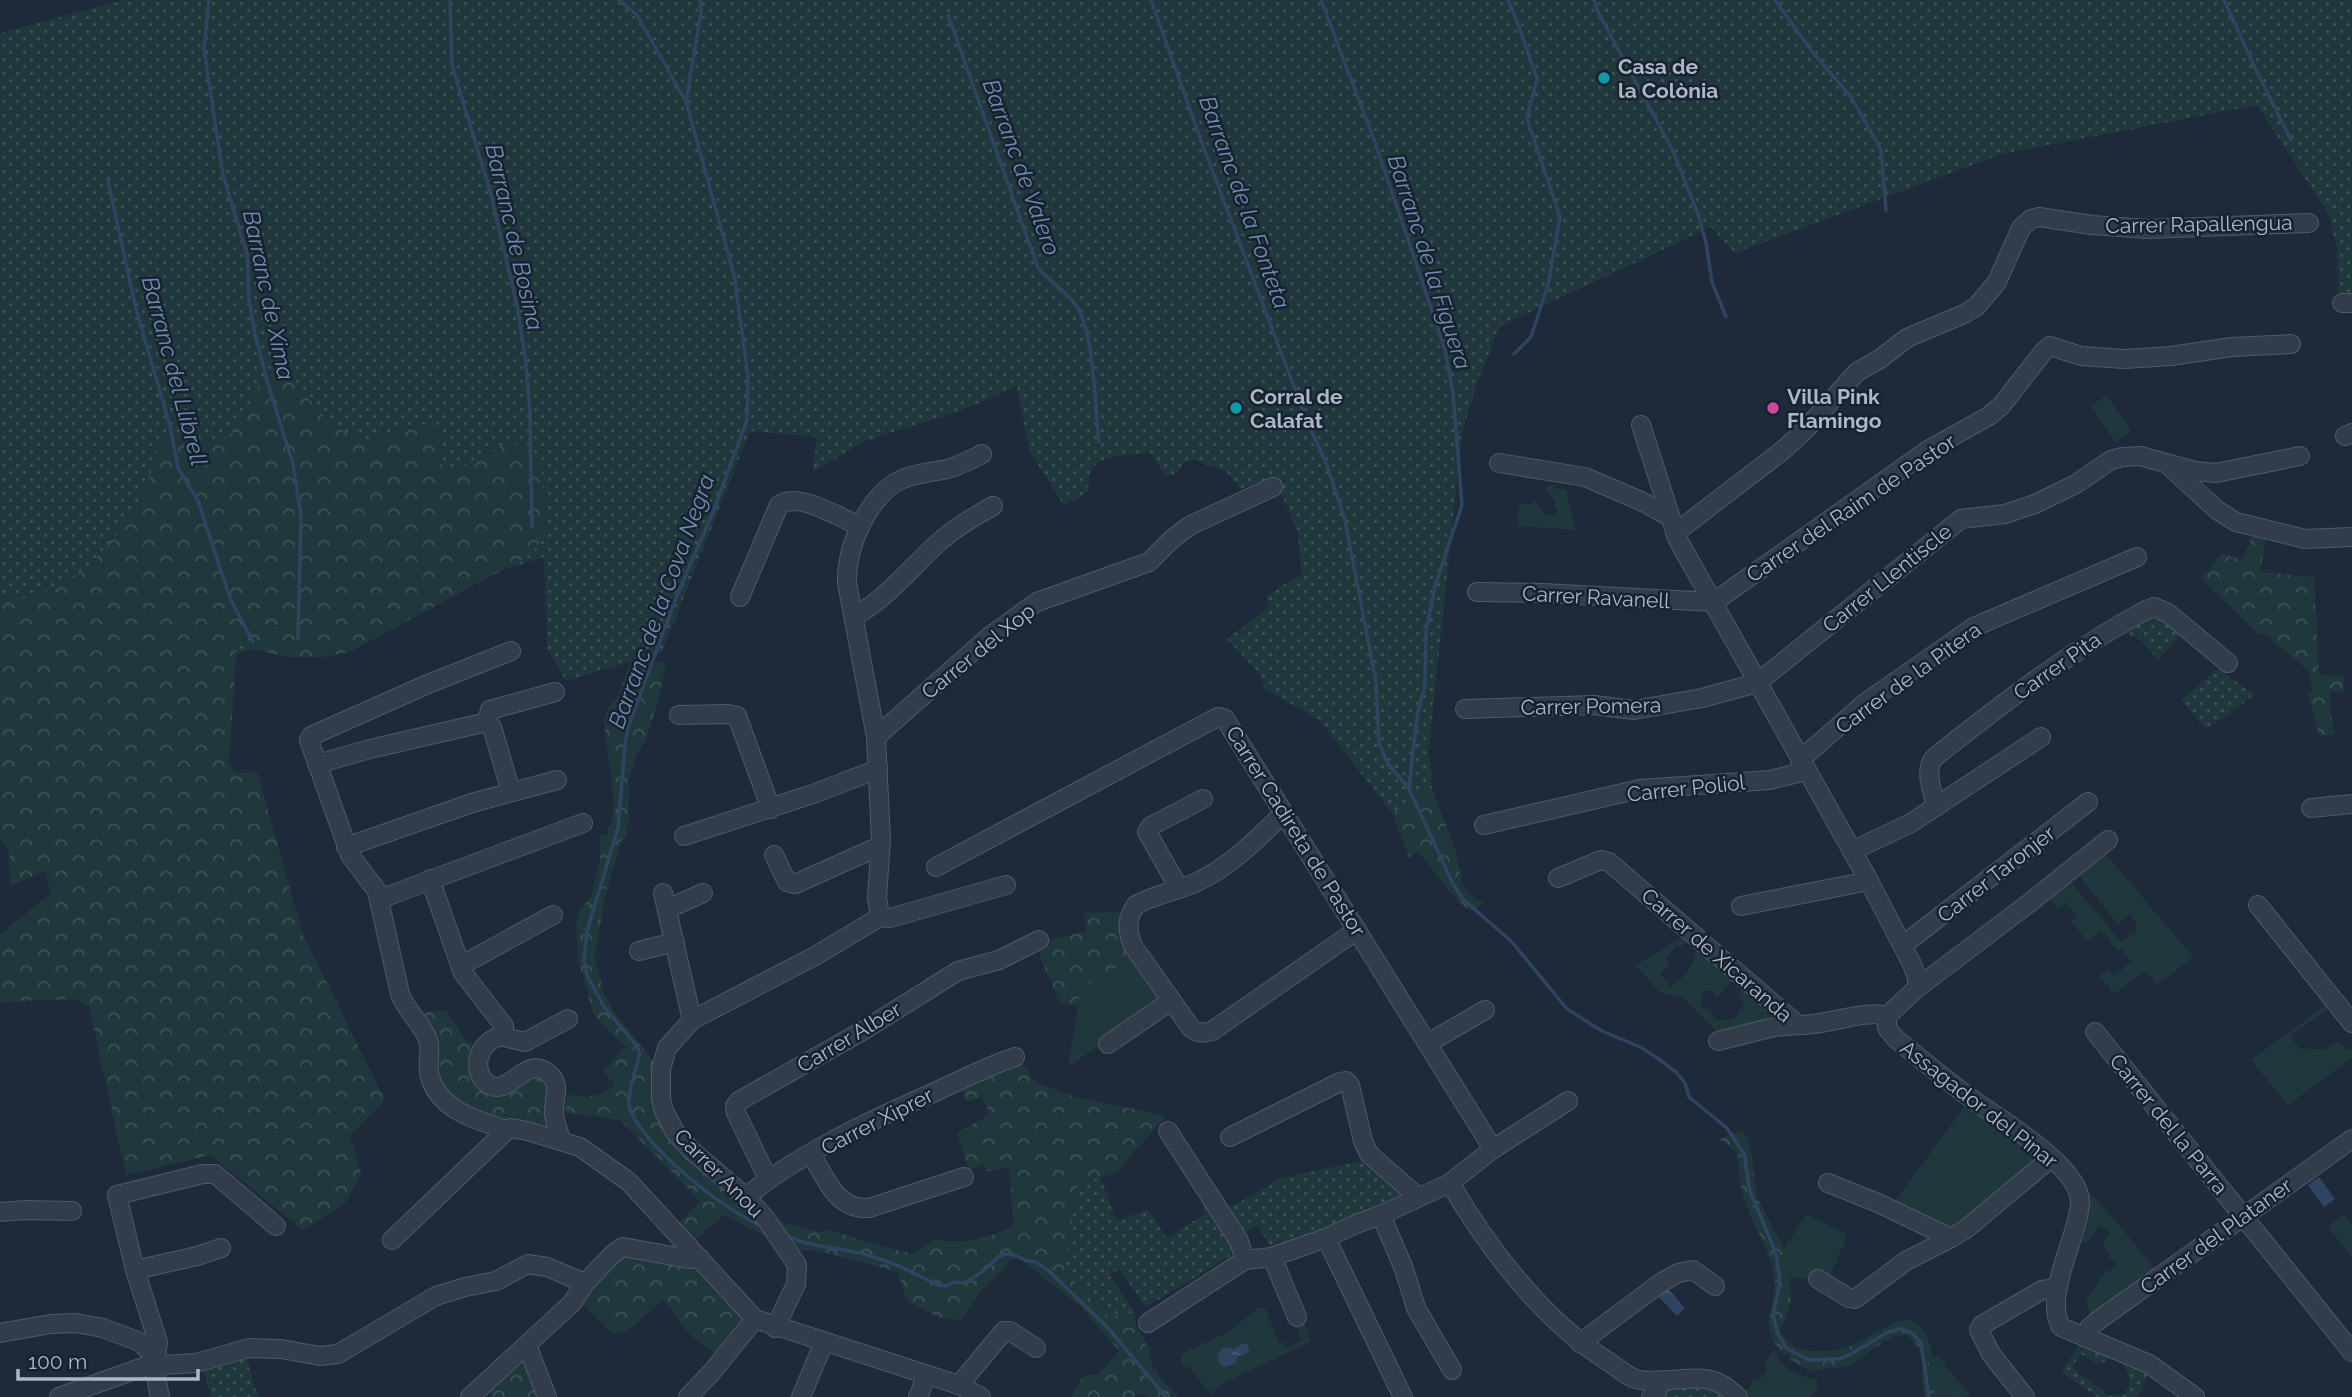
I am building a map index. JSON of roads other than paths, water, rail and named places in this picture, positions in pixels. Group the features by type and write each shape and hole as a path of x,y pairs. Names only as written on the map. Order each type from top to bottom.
{"street":[{"name":"Carrer Rapallengua","path":"1672,525 1788,446 1857,372 1908,338 1978,306 1997,282 2021,228 2034,217 2147,229 2309,223"},
{"name":"Carrer del Raim de Pastor","path":"1714,602 1928,450 1989,416 2001,406 2050,346 2081,356 2124,359 2171,356 2232,347 2291,344"},
{"path":"1641,425 1672,525 1903,945 1915,972 1917,988"},
{"path":"880,918 877,898 880,846 876,737 847,567 850,549 860,526 881,496 898,481 948,469 982,454"},
{"name":"Carrer Llentiscle","path":"1757,683 1957,521 1965,517 2005,514 2035,505 2076,484 2104,464 2128,456 2140,456 2166,463"},
{"path":"2166,463 2195,471 2216,473 2300,456"},
{"path":"1499,463 1586,477 1643,502 1672,525"},
{"path":"2166,463 2217,510 2236,522 2305,539 2352,537"},
{"name":"Carrer del Xop","path":"876,737 990,635 1037,602 1149,562 1189,526 1273,487"},
{"path":"740,597 779,505 783,502 803,501 860,526"},
{"path":"854,616 895,583 947,534 993,506"},
{"name":"Carrer de la Pitera","path":"1803,765 1865,703 1975,627 2137,557"},
{"name":"Carrer Ravanell","path":"1477,592 1714,602"},
{"name":"Carrer Pita","path":"1936,807 1928,767 1935,757 2009,698 2089,642 2146,610 2154,607 2168,613 2228,663"},
{"path":"511,651 311,736 310,744 346,847 372,881 380,899 403,1003 429,1042 428,1066 433,1086 458,1112 473,1119 507,1130 519,1130 561,1140 586,1150 629,1182 755,1319 775,1328 959,1385 981,1397"},
{"name":"Carrer Pomera","path":"1465,709 1594,705 1634,710 1689,701 1757,683"},
{"path":"487,722 490,710 555,692"},
{"path":"679,715 737,716 771,808"},
{"name":"Carrer Cadireta de Pastor","path":"936,867 1219,717 1225,719 1493,1149"},
{"path":"317,764 360,751 487,722"},
{"path":"487,722 492,727 511,792"},
{"path":"1852,851 1902,828 2041,737"},
{"name":"Carrer Poliol","path":"1484,825 1640,789 1770,780 1803,765"},
{"path":"684,836 878,769"},
{"path":"346,847 472,803 557,780"},
{"path":"1179,888 1147,832 1151,826 1203,799"},
{"name":"Carrer Taronjer","path":"1903,945 2088,802"},
{"path":"2311,808 2352,804"},
{"path":"1283,814 1234,859 1204,878 1136,905 1128,920 1128,932 1133,946 1171,1001 1195,1031 1200,1033 1212,1031 1357,929"},
{"path":"380,899 583,823"},
{"path":"1887,1016 1917,988 2108,840"},
{"path":"774,855 787,882 795,884 880,846"},
{"name":"Carrer de Xicaranda","path":"1558,878 1601,860 1609,862 1798,1026 1820,1025 1873,1013 1887,1016"},
{"path":"430,879 465,977 504,1029 500,1036 484,1045 478,1056 479,1068 485,1080 496,1087 503,1086 531,1069 549,1073 556,1084 554,1113 561,1140"},
{"path":"1741,906 1869,881"},
{"name":"Carrer Anou","path":"775,1328 796,1284 797,1265 766,1219 746,1197 682,1142 664,1111 659,1089 667,1048 692,1020 815,956 880,918 890,918 1006,885"},
{"path":"692,1020 665,901 703,893"},
{"path":"2258,905 2352,1023"},
{"path":"460,966 553,915"},
{"name":"Carrer Alber","path":"768,1179 736,1113 739,1101 864,1030 958,971 999,960 1039,940"},
{"path":"639,951 675,942"},
{"path":"1108,1044 1171,1001"},
{"path":"1428,1043 1485,1010"},
{"name":"Assagador del Pinar","path":"1887,1016 1887,1028 1896,1040 2051,1158 2078,1192 2080,1202 2057,1288 2059,1324 2064,1330 2159,1370 2195,1397"},
{"path":"500,1036 525,1042 568,1019"},
{"path":"1718,1041 1774,1027 1798,1026"},
{"name":"Carrer del la Parra","path":"2095,1032 2352,1352"},
{"name":"Carrer Xiprer","path":"746,1197 768,1179 886,1114 993,1064 1015,1057"},
{"path":"1230,1138 1329,1087 1346,1081 1350,1086 1363,1141 1369,1154 1418,1198"},
{"path":"1148,1323 1245,1260 1272,1257 1326,1238 1450,1182 1493,1149 1568,1101"},
{"path":"391,1240 507,1130"},
{"path":"1168,1131 1239,1241 1245,1260"},
{"name":"Carrer del Plataner","path":"2086,1338 2089,1328 2096,1322 2352,1139"},
{"path":"811,1154 834,1194 860,1209 964,1177"},
{"path":"1818,1279 1849,1298 1855,1298 1906,1261 1966,1229 2051,1158"},
{"path":"155,1364 158,1342 135,1270 117,1195 203,1174 215,1174 276,1226"},
{"path":"1450,1182 1501,1259 1550,1315 1580,1343 1633,1378 1710,1380 1721,1383 1738,1397"},
{"path":"1828,1183 1878,1203 1951,1238"},
{"path":"0,1212 72,1211"},
{"path":"1381,1215 1404,1269 1416,1308 1452,1370"},
{"path":"1326,1238 1403,1397"},
{"path":"470,1397 572,1303 585,1283 612,1254 625,1246 689,1259 700,1258"},
{"path":"135,1270 220,1248"},
{"path":"1272,1257 1297,1317"},
{"path":"59,1397 155,1364 196,1363 237,1350 257,1348 320,1356 338,1354 436,1296 496,1281 528,1264 547,1267 585,1283"},
{"path":"1580,1343 1674,1274 1693,1270 1715,1286"},
{"path":"2025,1397 1991,1354 1979,1330 1982,1325 2042,1290 2057,1288"},
{"path":"688,1397 755,1319"},
{"path":"0,1333 51,1324 84,1323 144,1344 155,1364 160,1397"},
{"path":"959,1385 1004,1331 1010,1331 1036,1348"},
{"path":"801,1397 824,1342"},
{"path":"527,1345 547,1397"},
{"path":"918,1397 927,1375"},
{"path":"1651,1397 1657,1392 1661,1380"}],"water":[{"path":"2319,1177 2335,1199 2324,1207 2308,1185"},
{"path":"1668,1289 1685,1308 1677,1316 1659,1297"},
{"path":"1242,1343 1247,1344 1250,1350 1246,1354 1238,1356 1235,1364 1224,1367 1219,1364 1217,1355 1224,1347 1235,1349"}],"waterway":[{"name":"Barranc de Xima","path":"209,0 204,49 223,175 247,254 249,299 254,330 293,464 301,515 298,639"},
{"name":"Barranc de Bosina","path":"450,0 452,65 490,191 517,305 525,355 530,411 532,527"},
{"path":"619,0 637,15 686,102"},
{"name":"Barranc de la Cova Negra","path":"700,0 701,13 686,102 734,275 748,376 747,420 628,727 618,828 587,931 584,960 587,975 604,1007 640,1053 629,1105 648,1138 685,1175 707,1192 762,1226"},
{"name":"Barranc de la Fonteta","path":"1151,0 1202,143 1305,416 1326,463 1345,520 1376,682 1379,743 1388,764 1409,789 1453,884 1463,899 1512,942 1567,1009 1602,1031 1656,1057 1676,1072 1685,1083 1689,1097 1727,1128 1744,1154 1750,1191 1776,1254 1780,1282 1774,1319 1786,1348 1809,1360 1839,1359 1888,1332 1901,1329 1912,1333 1921,1343 1929,1397"},
{"name":"Barranc de la Figuera","path":"1321,0 1373,137 1411,248 1445,350 1453,393 1462,505 1435,586 1426,632 1425,685 1417,717 1409,788"},
{"path":"1508,0 1537,79 1527,118 1560,217 1548,285 1531,337 1514,354"},
{"path":"1594,0 1673,151 1698,214 1712,282 1726,317"},
{"path":"1775,0 1814,54 1852,98 1881,150 1886,210"},
{"path":"2224,0 2291,140"},
{"name":"Barranc de Valero","path":"948,15 1038,268 1070,299 1084,322 1091,355 1099,442"},
{"name":"Barranc del Llibrell","path":"108,181 136,309 170,426 178,468 198,501 230,598 253,642"},
{"path":"787,1236 805,1243 865,1254 946,1286 954,1282 965,1283 998,1257 1006,1254 1036,1262 1049,1271 1109,1329 1166,1397"}],"place":[{"name":"Casa de la Colònia","path":"1604,78"},
{"name":"Corral de Calafat","path":"1236,408"},
{"name":"Villa Pink Flamingo","path":"1773,408"}]}
